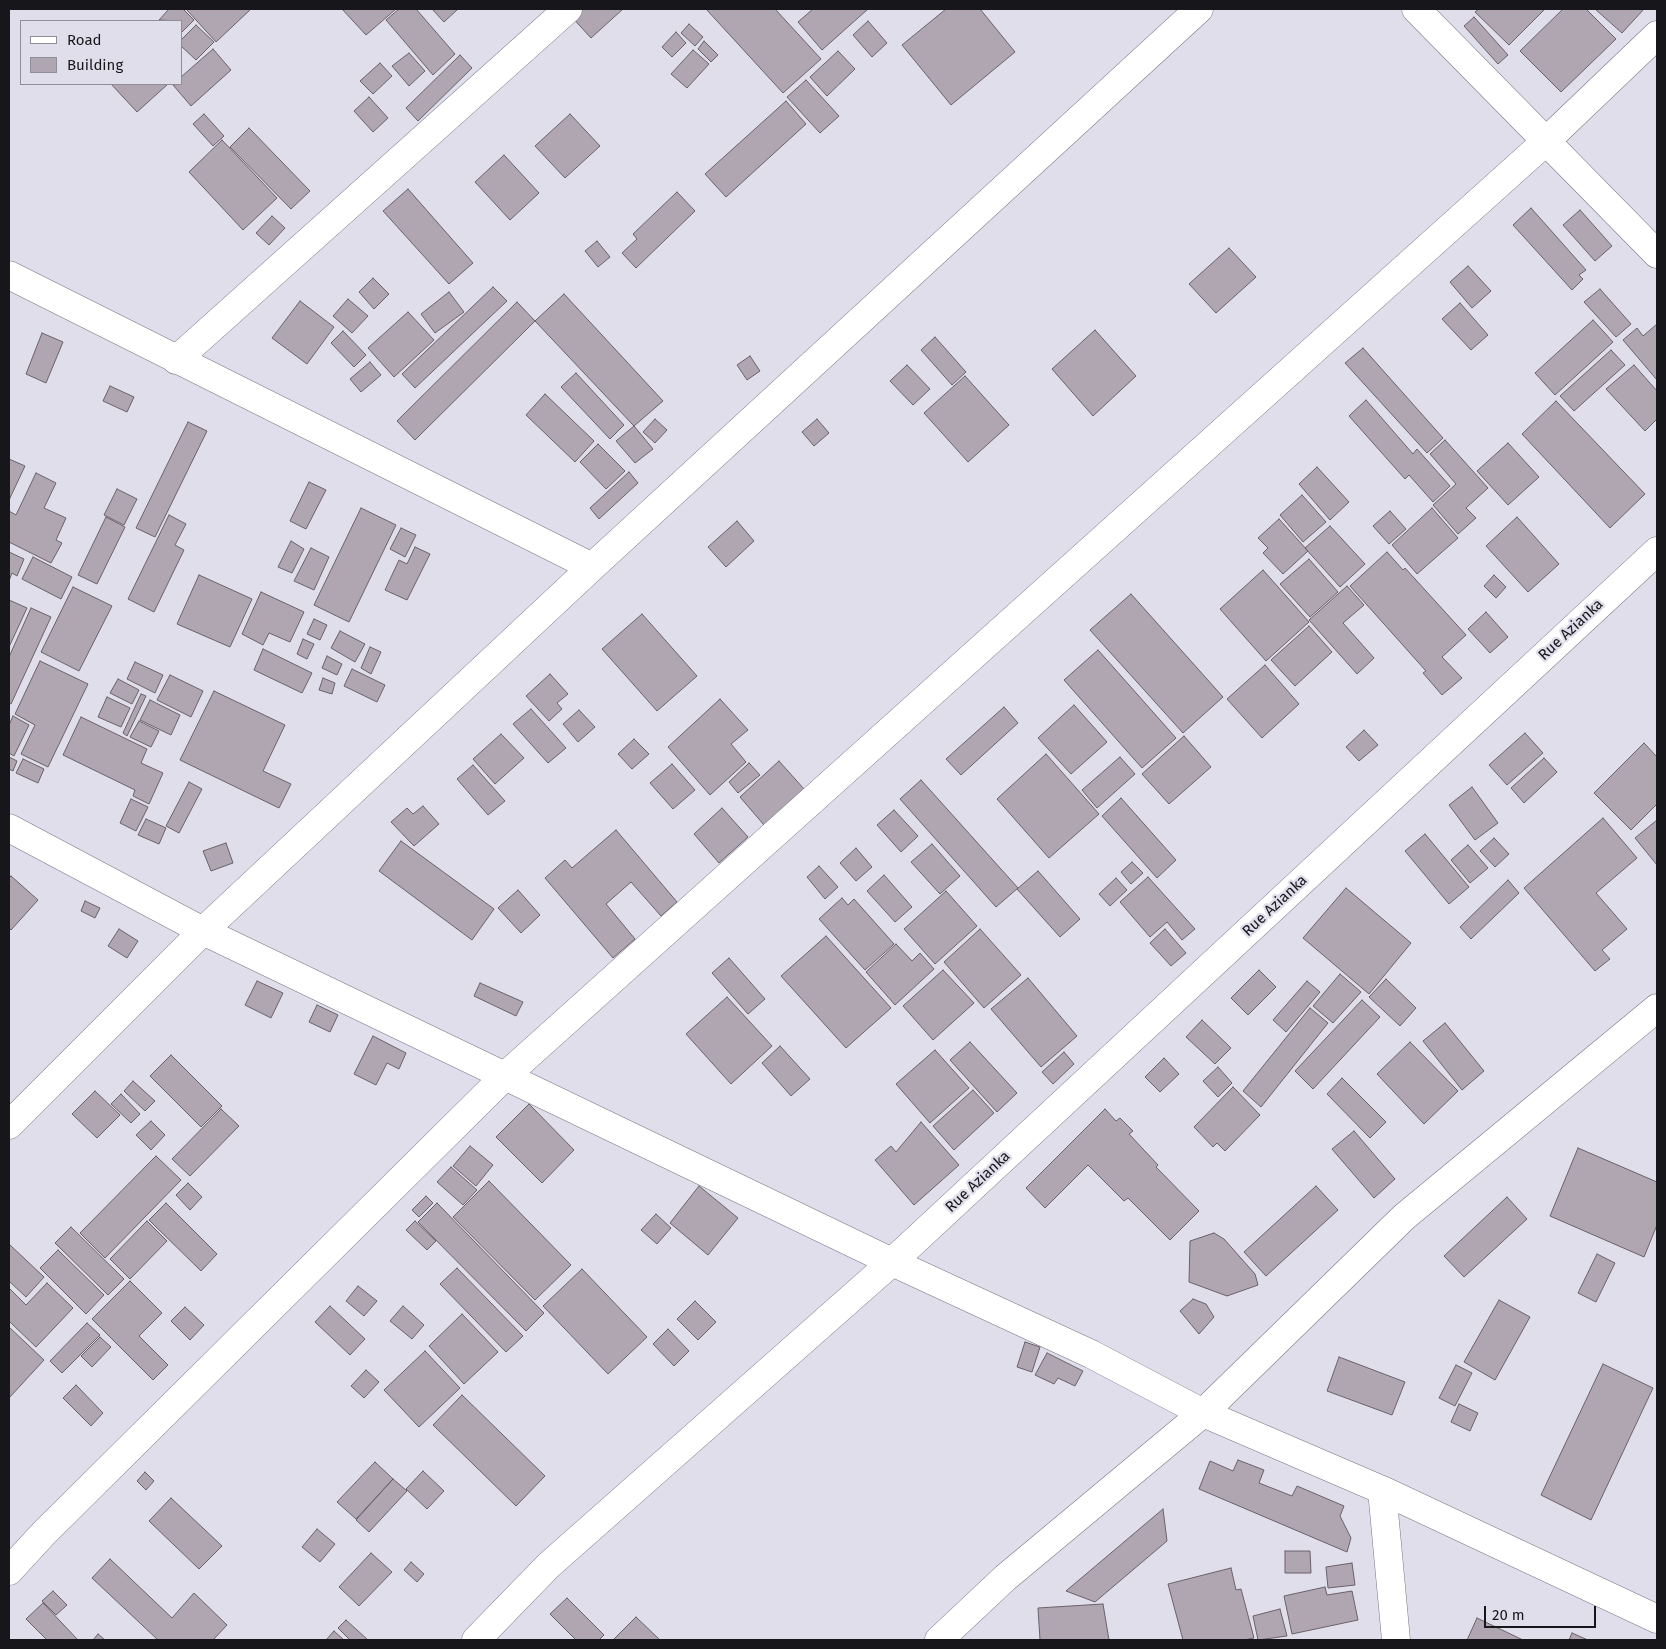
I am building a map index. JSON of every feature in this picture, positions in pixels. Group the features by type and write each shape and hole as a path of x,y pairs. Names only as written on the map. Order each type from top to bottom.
{"street":[{"path":"176,360 568,9"},
{"path":"9,1125 203,931 592,567 1198,9"},
{"path":"1416,9 1657,254"},
{"path":"9,1571 51,1526 505,1076 1546,141 1657,35"},
{"path":"9,275 592,567"},
{"name":"Rue Azianka","path":"476,1640 549,1565 892,1262 1657,551"},
{"path":"9,828 203,931 892,1262 1091,1354 1203,1413 1382,1490 1657,1619"},
{"path":"939,1640 1005,1578 1203,1413 1404,1217 1657,1008"},
{"path":"1382,1490 1396,1640"}],"building":[{"path":"169,9 183,9 194,20 182,32 182,20 159,20"},
{"path":"186,9 251,9 216,42"},
{"path":"342,9 396,9 366,35"},
{"path":"399,9 416,9 455,54 433,75 386,20"},
{"path":"432,9 458,9 444,22"},
{"path":"577,9 623,9 591,38 570,15"},
{"path":"706,9 775,9 821,59 783,93"},
{"path":"813,9 868,9 822,50 798,22"},
{"path":"946,9 980,9 1015,52 951,105 902,45"},
{"path":"1479,9 1545,9 1509,45 1475,12"},
{"path":"1563,9 1586,9 1616,39 1561,92 1520,51"},
{"path":"1595,9 1644,9 1622,33"},
{"path":"1474,17 1508,55 1498,64 1464,26"},
{"path":"868,21 887,43 872,57 853,35"},
{"path":"689,24 703,37 695,46 681,33"},
{"path":"196,25 214,42 196,60 182,47 182,39"},
{"path":"676,32 686,43 672,57 662,47"},
{"path":"704,41 718,55 711,62 698,49"},
{"path":"213,49 231,70 191,106 173,85 182,85 182,76"},
{"path":"693,50 709,64 687,88 671,74"},
{"path":"838,51 855,69 827,96 810,77"},
{"path":"409,53 425,71 409,86 392,66"},
{"path":"460,55 472,68 418,121 406,108"},
{"path":"380,63 392,76 373,94 360,81"},
{"path":"806,80 839,116 820,133 787,97"},
{"path":"112,85 167,85 137,112"},
{"path":"369,97 388,118 373,132 354,111"},
{"path":"786,101 806,124 726,197 705,174"},
{"path":"204,114 224,136 213,146 193,124"},
{"path":"570,114 600,146 565,178 535,146"},
{"path":"249,128 310,191 291,209 230,147"},
{"path":"222,140 277,198 243,230 189,172"},
{"path":"504,155 539,193 510,220 475,182"},
{"path":"408,189 473,263 449,284 383,211"},
{"path":"677,192 695,211 636,268 622,253 637,239 633,234"},
{"path":"1531,208 1586,270 1579,275 1583,279 1572,290 1513,225"},
{"path":"1580,210 1612,246 1595,261 1563,225"},
{"path":"272,216 285,228 269,245 256,233"},
{"path":"597,241 610,257 598,267 585,251"},
{"path":"1229,248 1256,277 1216,313 1189,284"},
{"path":"1468,266 1491,291 1472,308 1450,282"},
{"path":"373,278 389,294 374,309 359,292"},
{"path":"493,287 507,301 415,388 402,374"},
{"path":"1600,289 1631,324 1616,337 1584,302"},
{"path":"449,292 464,312 435,333 421,314"},
{"path":"564,294 663,401 634,426 535,321"},
{"path":"348,299 368,316 352,333 333,316"},
{"path":"300,301 334,327 307,364 272,338"},
{"path":"517,302 535,321 415,440 397,421"},
{"path":"1460,303 1488,335 1471,350 1442,319"},
{"path":"408,312 434,340 394,377 368,348"},
{"path":"1593,320 1613,342 1555,395 1535,373"},
{"path":"1657,324 1657,380 1623,340 1637,328 1643,336"},
{"path":"1095,330 1136,376 1093,416 1052,369"},
{"path":"343,331 366,355 354,367 331,343"},
{"path":"42,333 63,342 46,383 26,374"},
{"path":"935,337 966,372 952,385 921,350"},
{"path":"1363,348 1443,438 1427,453 1345,363"},
{"path":"1611,350 1625,365 1574,411 1560,396"},
{"path":"750,356 760,371 747,380 737,365"},
{"path":"370,362 381,375 361,392 350,379"},
{"path":"907,365 930,389 913,405 890,381"},
{"path":"1634,365 1657,391 1657,419 1645,431 1606,389"},
{"path":"576,373 624,425 610,439 561,387"},
{"path":"965,376 1009,425 968,462 924,413"},
{"path":"110,386 134,397 127,412 103,401"},
{"path":"545,394 594,441 575,462 526,415"},
{"path":"1366,400 1413,454 1417,449 1450,486 1433,502 1409,475 1405,479 1349,416"},
{"path":"1556,401 1645,494 1610,528 1522,434"},
{"path":"655,419 667,430 655,443 643,432"},
{"path":"817,419 829,433 814,446 802,432"},
{"path":"188,422 207,431 155,537 136,528"},
{"path":"634,426 653,449 635,463 616,441"},
{"path":"1445,440 1488,488 1466,508 1476,518 1458,534 1433,505 1456,484 1430,454"},
{"path":"1508,443 1539,477 1508,505 1477,471"},
{"path":"598,444 625,471 606,489 580,462"},
{"path":"9,459 25,466 9,500"},
{"path":"1317,467 1349,502 1330,520 1299,484"},
{"path":"629,472 638,483 599,519 590,508"},
{"path":"36,473 56,483 44,508 66,518 56,540 62,543 51,563 9,542 9,511 16,515"},
{"path":"309,482 326,490 306,529 290,521"},
{"path":"117,489 137,499 124,525 104,515"},
{"path":"1302,495 1326,522 1303,542 1280,515"},
{"path":"361,508 396,525 349,622 314,605"},
{"path":"1432,508 1458,538 1417,574 1392,545"},
{"path":"1390,511 1406,529 1389,544 1373,526"},
{"path":"169,515 186,524 175,545 184,550 154,612 128,599"},
{"path":"106,517 125,527 97,584 78,575"},
{"path":"1517,517 1559,564 1528,592 1486,546"},
{"path":"1279,519 1308,551 1283,574 1263,553 1268,548 1258,538"},
{"path":"737,521 754,541 726,567 708,547"},
{"path":"1330,526 1365,564 1340,587 1305,548"},
{"path":"401,528 416,535 405,557 390,549"},
{"path":"291,541 304,549 292,573 278,567"},
{"path":"415,547 430,554 407,600 385,590 399,560 407,564"},
{"path":"311,548 329,557 314,590 294,581"},
{"path":"9,552 24,559 17,576 12,573 9,581"},
{"path":"1387,552 1403,570 1405,568 1466,635 1442,657 1462,678 1442,695 1423,673 1426,671 1350,586"},
{"path":"33,557 72,577 61,599 22,579"},
{"path":"1309,559 1338,592 1310,617 1280,584"},
{"path":"1263,570 1309,622 1266,661 1220,609"},
{"path":"199,575 252,599 230,647 177,624"},
{"path":"1494,575 1506,587 1496,598 1484,586"},
{"path":"1347,586 1364,605 1343,623 1374,658 1357,674 1309,620"},
{"path":"73,587 112,606 79,671 41,652"},
{"path":"261,592 304,612 290,642 269,633 263,645 242,634"},
{"path":"1131,594 1223,697 1183,733 1090,630"},
{"path":"9,600 27,608 9,647"},
{"path":"31,608 51,617 11,704 9,703 9,657"},
{"path":"1486,612 1508,637 1490,653 1468,629"},
{"path":"642,614 697,676 657,711 602,649"},
{"path":"314,619 327,625 320,640 307,634"},
{"path":"1309,626 1332,652 1295,686 1271,660"},
{"path":"340,631 365,644 355,662 331,648"},
{"path":"303,639 314,644 307,659 297,654"},
{"path":"370,647 381,652 371,674 361,668"},
{"path":"263,649 312,673 302,693 254,670"},
{"path":"1098,650 1176,738 1142,768 1064,680"},
{"path":"327,656 342,664 337,675 322,668"},
{"path":"40,661 88,684 48,767 21,754 35,725 15,714"},
{"path":"135,662 163,675 155,693 127,679"},
{"path":"1265,665 1299,704 1262,738 1227,699"},
{"path":"352,669 385,685 377,702 344,686"},
{"path":"550,674 568,694 557,703 562,709 549,721 526,696"},
{"path":"170,675 203,691 191,717 157,700"},
{"path":"323,678 335,683 332,694 319,690"},
{"path":"118,679 139,690 132,704 110,693"},
{"path":"214,691 285,725 263,771 291,784 279,808 180,760"},
{"path":"141,694 146,696 127,736 123,733"},
{"path":"107,697 130,708 121,727 98,717"},
{"path":"720,699 748,730 731,744 746,762 710,795 668,747"},
{"path":"150,700 180,715 171,735 140,720"},
{"path":"1074,705 1107,742 1071,774 1038,738"},
{"path":"1004,707 1018,723 961,775 946,759"},
{"path":"531,709 566,748 548,763 513,724"},
{"path":"579,710 595,727 578,742 563,724"},
{"path":"13,716 29,725 14,756 9,753 9,725"},
{"path":"81,717 147,749 141,763 163,773 149,804 133,796 135,790 63,755"},
{"path":"139,721 159,731 151,747 130,737"},
{"path":"1364,730 1378,745 1359,761 1346,747"},
{"path":"1525,733 1543,753 1507,785 1489,765"},
{"path":"501,734 524,758 495,784 473,759"},
{"path":"1184,736 1211,767 1169,804 1142,774"},
{"path":"634,739 649,754 632,769 618,754"},
{"path":"1644,743 1657,757 1657,804 1631,830 1594,793"},
{"path":"1046,754 1099,814 1049,858 997,799"},
{"path":"9,757 17,761 13,771 9,769"},
{"path":"1120,757 1135,774 1097,808 1082,790"},
{"path":"1544,758 1557,772 1524,803 1511,788"},
{"path":"23,759 44,769 38,783 16,773"},
{"path":"779,761 804,789 764,825 740,797"},
{"path":"749,763 760,775 738,793 729,782"},
{"path":"672,764 695,790 673,809 650,783"},
{"path":"473,765 505,801 488,815 457,779"},
{"path":"921,780 1018,888 996,907 900,799"},
{"path":"189,782 202,789 179,833 166,826"},
{"path":"1472,787 1498,823 1475,840 1449,805"},
{"path":"1121,798 1176,860 1157,878 1102,816"},
{"path":"131,799 148,807 136,831 120,823"},
{"path":"423,806 439,824 414,846 391,822 407,808 413,814"},
{"path":"722,808 748,837 719,863 694,834"},
{"path":"894,810 918,836 901,852 877,825"},
{"path":"1603,818 1637,858 1596,893 1627,929 1602,950 1610,959 1595,971 1524,888"},
{"path":"146,819 166,828 159,844 138,835"},
{"path":"1657,820 1657,865 1635,838"},
{"path":"616,830 677,902 661,916 631,882 606,904 635,939 613,958 545,878 565,860 572,868"},
{"path":"1425,834 1469,887 1449,904 1405,851"},
{"path":"1494,838 1509,854 1495,867 1480,851"},
{"path":"401,841 494,909 472,940 379,871"},
{"path":"226,843 233,863 211,871 203,851"},
{"path":"932,844 960,876 940,894 911,862"},
{"path":"1468,845 1488,868 1470,883 1451,860"},
{"path":"856,848 872,867 856,881 840,863"},
{"path":"1132,862 1143,873 1131,884 1121,872"},
{"path":"819,866 838,887 825,899 807,877"},
{"path":"1038,871 1080,919 1060,937 1017,889"},
{"path":"884,875 912,907 895,922 867,891"},
{"path":"11,876 38,900 11,930 9,928 9,878"},
{"path":"1148,877 1195,929 1182,940 1167,922 1150,937 1120,902"},
{"path":"1116,878 1127,890 1110,906 1099,894"},
{"path":"1508,880 1519,893 1471,939 1460,927"},
{"path":"1346,888 1411,943 1369,994 1303,938"},
{"path":"518,890 540,915 521,933 498,908"},
{"path":"946,891 977,926 935,964 904,929"},
{"path":"842,898 848,905 854,899 894,944 865,970 819,919"},
{"path":"85,901 100,908 95,918 81,911"},
{"path":"119,929 138,941 127,958 108,946"},
{"path":"980,929 1021,975 984,1008 944,962"},
{"path":"1165,929 1186,953 1171,966 1150,943"},
{"path":"826,936 891,1008 846,1048 781,976"},
{"path":"896,944 912,961 920,953 934,969 895,1005 866,972"},
{"path":"729,958 765,999 748,1014 712,973"},
{"path":"943,970 974,1003 933,1040 903,1006"},
{"path":"1259,970 1276,987 1248,1015 1231,998"},
{"path":"1340,974 1361,992 1333,1023 1313,1006"},
{"path":"1028,978 1077,1036 1041,1067 991,1009"},
{"path":"1386,979 1416,1008 1400,1026 1369,997"},
{"path":"257,981 283,993 271,1018 245,1005"},
{"path":"1307,981 1320,992 1286,1032 1273,1020"},
{"path":"480,983 523,1002 516,1016 474,996"},
{"path":"727,997 772,1046 731,1084 686,1034"},
{"path":"1362,1000 1380,1017 1313,1089 1295,1071"},
{"path":"317,1005 338,1015 330,1032 309,1022"},
{"path":"1310,1008 1328,1023 1261,1107 1243,1091"},
{"path":"1202,1020 1231,1048 1215,1064 1186,1037"},
{"path":"1445,1023 1484,1071 1462,1090 1423,1041"},
{"path":"373,1036 406,1053 399,1069 387,1063 376,1085 354,1074"},
{"path":"970,1042 1017,1093 997,1112 950,1060"},
{"path":"1410,1042 1458,1091 1424,1124 1377,1074"},
{"path":"780,1046 810,1079 791,1096 762,1063"},
{"path":"935,1050 969,1088 930,1123 896,1084"},
{"path":"1064,1052 1074,1064 1053,1084 1042,1072"},
{"path":"171,1055 222,1106 201,1127 150,1076"},
{"path":"1164,1058 1179,1074 1160,1092 1145,1077"},
{"path":"1218,1067 1232,1083 1218,1097 1203,1081"},
{"path":"1342,1078 1386,1122 1370,1138 1327,1094"},
{"path":"133,1081 155,1101 145,1111 124,1091"},
{"path":"1233,1087 1260,1115 1225,1151 1217,1143 1213,1147 1194,1127"},
{"path":"973,1090 994,1113 954,1150 933,1126"},
{"path":"95,1091 120,1115 97,1138 72,1114"},
{"path":"121,1094 140,1114 131,1123 111,1104"},
{"path":"529,1104 574,1150 542,1183 496,1137"},
{"path":"221,1109 239,1126 190,1176 172,1159"},
{"path":"1105,1109 1116,1121 1120,1118 1133,1131 1129,1134 1158,1165 1156,1167 1199,1211 1170,1240 1128,1198 1124,1201 1088,1165 1045,1208 1026,1188"},
{"path":"151,1121 165,1135 151,1150 136,1135"},
{"path":"921,1122 959,1165 914,1205 875,1160 891,1146 896,1152"},
{"path":"1354,1131 1395,1179 1374,1198 1332,1149"},
{"path":"470,1146 493,1165 476,1186 453,1166"},
{"path":"1578,1148 1657,1182 1657,1225 1644,1257 1550,1216"},
{"path":"156,1156 181,1180 105,1258 80,1233"},
{"path":"451,1167 477,1190 463,1205 437,1182"},
{"path":"489,1181 571,1265 535,1300 453,1217"},
{"path":"188,1183 202,1197 190,1210 176,1195"},
{"path":"699,1186 738,1218 708,1255 670,1223"},
{"path":"1316,1186 1338,1210 1266,1276 1244,1252"},
{"path":"426,1196 433,1203 419,1217 412,1210"},
{"path":"1507,1197 1527,1219 1464,1277 1444,1256"},
{"path":"166,1203 217,1254 201,1271 149,1220"},
{"path":"437,1203 544,1313 526,1331 418,1222"},
{"path":"656,1214 671,1228 657,1244 641,1230"},
{"path":"147,1221 167,1241 130,1279 110,1259"},
{"path":"415,1221 436,1241 427,1250 406,1230"},
{"path":"71,1227 124,1279 108,1295 55,1243"},
{"path":"1214,1233 1224,1239 1255,1274 1258,1285 1227,1296 1189,1282 1190,1241"},
{"path":"9,1244 44,1277 26,1297 9,1281"},
{"path":"58,1250 104,1295 86,1314 40,1268"},
{"path":"1597,1254 1615,1263 1596,1302 1578,1293"},
{"path":"457,1268 523,1336 506,1352 440,1284"},
{"path":"582,1269 647,1337 608,1374 543,1306"},
{"path":"130,1281 162,1313 139,1336 168,1365 153,1380 92,1319"},
{"path":"47,1283 73,1308 36,1347 9,1321 9,1288 26,1305"},
{"path":"358,1286 377,1301 364,1316 346,1301"},
{"path":"1193,1299 1206,1304 1214,1317 1199,1334 1180,1311"},
{"path":"1499,1300 1530,1317 1495,1380 1464,1362"},
{"path":"695,1301 716,1322 698,1340 677,1319"},
{"path":"330,1306 365,1339 350,1355 315,1322"},
{"path":"403,1306 424,1325 412,1339 390,1321"},
{"path":"185,1307 204,1325 190,1340 171,1321"},
{"path":"462,1314 498,1352 464,1384 429,1346"},
{"path":"87,1323 100,1335 62,1373 50,1361"},
{"path":"9,1327 44,1360 9,1398"},
{"path":"668,1329 689,1351 674,1366 653,1344"},
{"path":"100,1337 111,1347 92,1367 81,1356"},
{"path":"1025,1342 1040,1347 1032,1372 1017,1367"},
{"path":"425,1351 460,1388 419,1427 384,1390"},
{"path":"1047,1353 1083,1371 1075,1386 1058,1378 1054,1384 1035,1375"},
{"path":"1339,1357 1405,1382 1392,1415 1327,1391"},
{"path":"1603,1364 1653,1388 1591,1520 1541,1495"},
{"path":"1456,1365 1472,1373 1455,1406 1439,1398"},
{"path":"366,1370 379,1382 364,1398 351,1386"},
{"path":"76,1385 103,1413 91,1426 63,1398"},
{"path":"462,1395 545,1476 516,1506 433,1425"},
{"path":"1459,1404 1478,1413 1470,1431 1451,1422"},
{"path":"1238,1460 1264,1470 1259,1483 1292,1496 1297,1486 1344,1506 1340,1516 1351,1538 1347,1552 1199,1489 1210,1461 1233,1471"},
{"path":"375,1462 393,1479 356,1519 337,1502"},
{"path":"423,1471 444,1491 427,1509 406,1489"},
{"path":"145,1472 154,1481 146,1490 137,1481"},
{"path":"393,1479 407,1491 369,1532 356,1520"},
{"path":"171,1498 222,1546 199,1569 149,1521"},
{"path":"1163,1509 1167,1541 1095,1602 1066,1591"},
{"path":"317,1529 335,1544 320,1562 302,1547"},
{"path":"1285,1551 1310,1551 1311,1573 1285,1573"},
{"path":"371,1553 392,1572 359,1606 339,1587"},
{"path":"110,1559 172,1618 194,1593 227,1625 213,1640 158,1640 92,1578"},
{"path":"411,1562 424,1574 417,1582 404,1570"},
{"path":"1352,1563 1355,1585 1328,1588 1326,1567"},
{"path":"1231,1568 1236,1590 1241,1589 1254,1638 1244,1640 1183,1640 1168,1584"},
{"path":"1325,1587 1327,1595 1352,1591 1358,1620 1292,1634 1284,1596"},
{"path":"53,1591 67,1605 56,1615 42,1601"},
{"path":"567,1598 604,1635 599,1640 576,1640 550,1614"},
{"path":"43,1603 78,1640 47,1640 26,1619"},
{"path":"1103,1604 1109,1640 1040,1640 1038,1608"},
{"path":"1280,1609 1287,1636 1258,1640 1253,1616"},
{"path":"636,1617 660,1640 613,1640"},
{"path":"1477,1618 1523,1640 1467,1640"},
{"path":"346,1620 368,1640 350,1640 338,1628"},
{"path":"334,1631 344,1640 326,1640"},
{"path":"1572,1633 1588,1640 1569,1640"},
{"path":"98,1634 105,1640 93,1640"}]}
